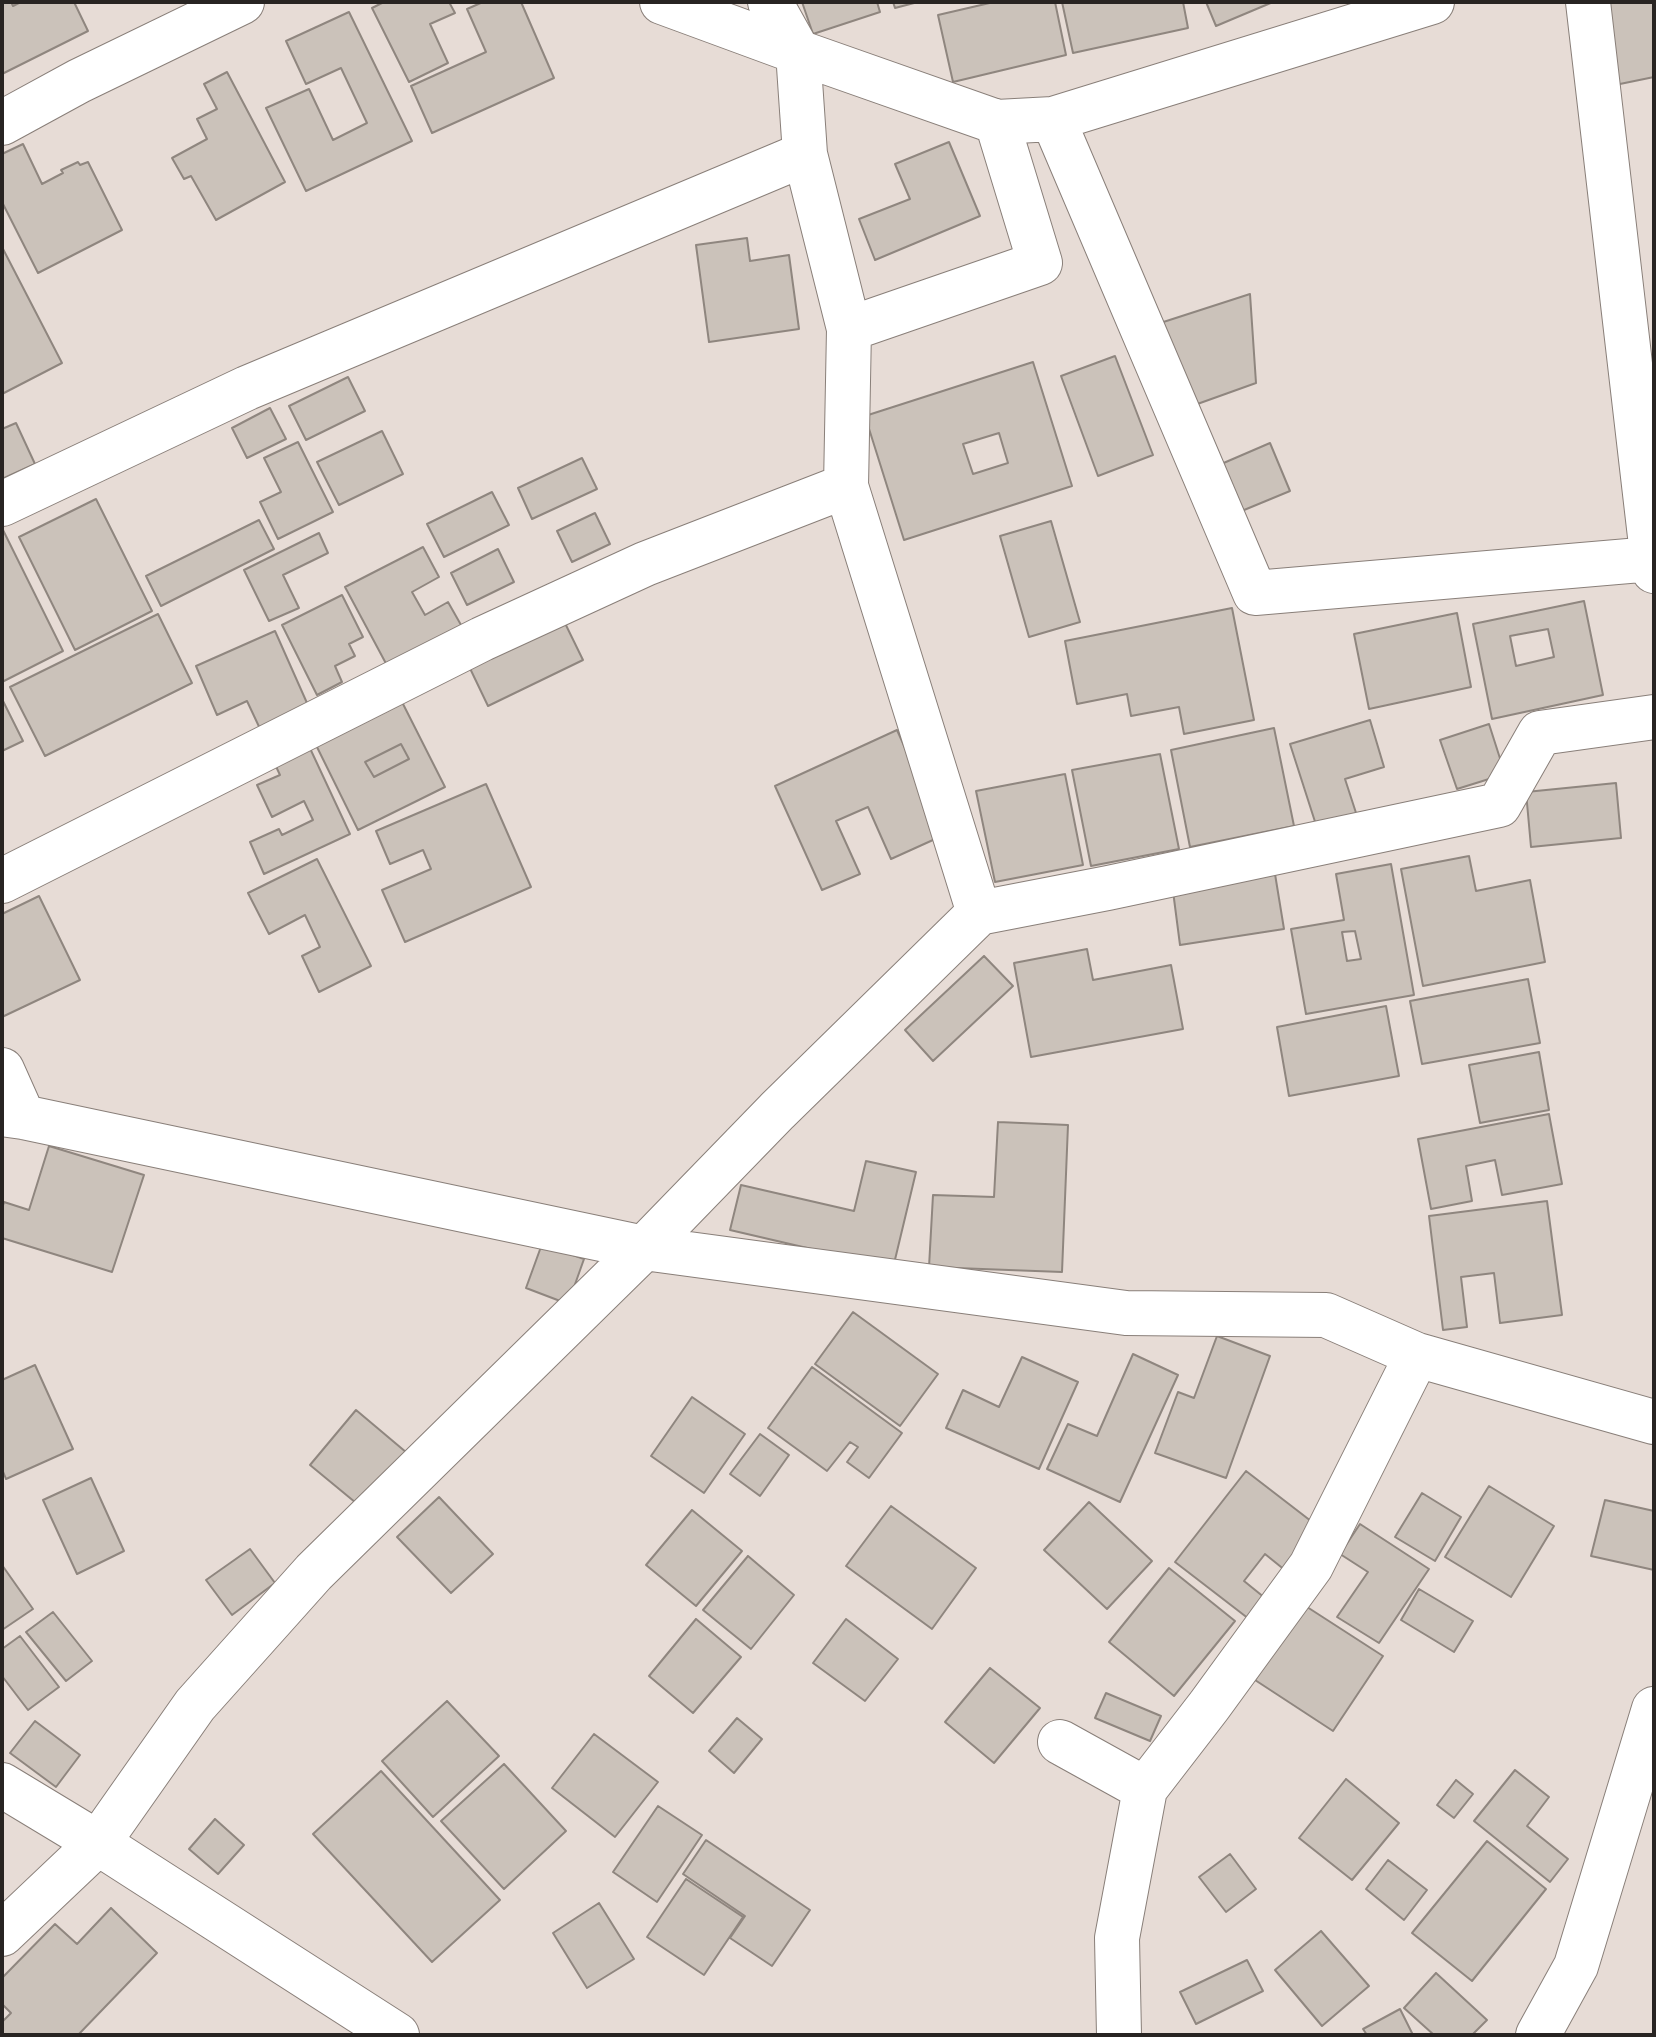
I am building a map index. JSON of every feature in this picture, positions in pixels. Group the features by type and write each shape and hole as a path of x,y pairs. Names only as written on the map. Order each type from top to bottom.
{"street":[{"path":"2,123 79,81 242,2"},
{"path":"662,2 997,122 1053,119 1432,2"},
{"path":"770,2 798,52 805,154 849,329 846,486 979,913"},
{"path":"1053,119 1255,593 1653,565 1588,2"},
{"path":"849,329 1040,263 997,122"},
{"path":"2,504 247,388 805,154"},
{"path":"2,881 482,639 645,564 846,486"},
{"path":"2,1934 98,1843 195,1705 314,1572 979,913 1499,805 1540,733 1654,717"},
{"path":"2,1070 13,1115 644,1248 1126,1313 1326,1315 1417,1355 1654,1422"},
{"path":"1119,2035 1117,1938 1145,1789 1311,1566 1417,1355"},
{"path":"1538,2035 1576,1966 1654,1709"},
{"path":"1060,1742 1145,1789"},
{"path":"2,1785 397,2035"}],"building":[{"path":"2,2 11,2 13,6 21,2 74,2 88,31 2,74"},
{"path":"384,2 449,2 455,13 430,24 448,63 409,82 372,8"},
{"path":"483,2 521,2 554,78 432,133 411,86 486,52 467,9"},
{"path":"802,2 877,2 880,12 813,34"},
{"path":"893,2 918,2 895,8"},
{"path":"994,2 1055,2 1066,55 953,82 938,15"},
{"path":"1062,2 1183,2 1188,28 1073,53"},
{"path":"1206,2 1273,2 1216,26"},
{"path":"1597,2 1654,2 1654,77 1615,85"},
{"path":"349,12 412,141 306,191 266,108 309,89 333,140 367,123 341,68 306,84 286,41"},
{"path":"227,72 285,182 216,220 191,176 184,179 172,158 207,139 197,119 217,109 204,84"},
{"path":"949,142 980,216 875,260 859,219 910,199 895,164"},
{"path":"23,144 42,184 63,173 61,170 78,162 80,165 88,162 122,230 38,273 2,202 2,154"},
{"path":"747,238 750,261 789,255 799,329 709,342 696,245"},
{"path":"2,247 62,363 2,394"},
{"path":"1250,294 1256,383 1189,407 1151,326"},
{"path":"1115,356 1153,455 1098,476 1061,376"},
{"path":"1033,362 1072,486 904,540 865,416","holes":["999,433 1008,463 973,474 963,444"]},
{"path":"348,377 365,411 306,440 289,406"},
{"path":"270,408 286,439 247,458 232,428"},
{"path":"16,423 35,464 2,479 2,429"},
{"path":"382,431 403,474 339,505 317,462"},
{"path":"298,442 333,512 278,539 260,502 281,492 264,458"},
{"path":"1270,443 1290,491 1232,515 1212,468"},
{"path":"582,458 597,489 532,519 518,488"},
{"path":"492,492 509,525 444,557 427,524"},
{"path":"96,499 152,611 75,650 19,537"},
{"path":"595,513 610,544 572,562 557,531"},
{"path":"259,520 274,549 161,606 146,576"},
{"path":"1051,521 1080,622 1029,637 1000,536"},
{"path":"2,531 63,651 2,682"},
{"path":"319,533 328,553 283,575 299,608 269,621 244,570"},
{"path":"423,547 439,577 412,592 425,615 448,602 465,632 390,671 345,587"},
{"path":"498,549 514,582 467,605 451,573"},
{"path":"342,595 363,637 349,644 355,656 335,666 342,682 317,695 282,625"},
{"path":"1584,601 1603,695 1492,719 1473,624","holes":["1548,629 1554,657 1516,666 1510,636"]},
{"path":"1232,608 1254,720 1184,734 1179,707 1131,716 1127,694 1077,704 1065,641"},
{"path":"1457,613 1471,687 1369,709 1354,634"},
{"path":"158,614 192,683 45,756 10,687"},
{"path":"561,615 583,660 488,706 466,660"},
{"path":"275,631 311,712 262,733 247,701 217,715 196,666"},
{"path":"400,698 445,787 358,830 314,741","holes":["401,744 409,759 374,777 365,762"]},
{"path":"2,699 23,741 2,751"},
{"path":"1370,720 1384,767 1345,779 1358,819 1318,831 1290,744"},
{"path":"1489,724 1505,774 1457,789 1440,740"},
{"path":"1274,728 1294,826 1190,847 1171,750"},
{"path":"897,730 944,835 891,859 868,807 836,821 860,874 822,890 775,786"},
{"path":"308,744 350,834 264,874 250,842 279,829 282,835 313,820 304,801 272,817 257,785 280,775 273,760"},
{"path":"401,744 409,759 374,777 365,762"},
{"path":"1160,754 1179,849 1091,866 1072,770"},
{"path":"1065,774 1083,865 995,882 976,791"},
{"path":"1616,783 1621,838 1531,847 1526,792"},
{"path":"486,784 531,887 405,942 382,890 431,869 423,850 390,864 376,831"},
{"path":"1469,856 1476,891 1530,880 1545,962 1423,986 1401,869"},
{"path":"317,859 371,966 319,992 302,956 320,947 305,915 269,934 248,893"},
{"path":"1391,864 1414,995 1306,1014 1291,929 1344,920 1336,874","holes":["1355,931 1361,959 1347,961 1342,932"]},
{"path":"1275,874 1284,929 1180,945 1173,891"},
{"path":"39,896 80,980 2,1017 2,914"},
{"path":"1087,949 1093,980 1171,965 1183,1029 1031,1057 1014,963"},
{"path":"984,956 1013,986 933,1061 905,1030"},
{"path":"1528,979 1540,1043 1422,1064 1410,1001"},
{"path":"1386,1006 1399,1076 1289,1096 1277,1027"},
{"path":"1539,1052 1549,1110 1480,1123 1469,1065"},
{"path":"1549,1114 1562,1184 1502,1195 1495,1160 1466,1166 1472,1201 1431,1209 1418,1139"},
{"path":"998,1122 1068,1125 1062,1272 929,1267 933,1195 994,1197"},
{"path":"49,1146 144,1175 112,1272 2,1238 4,1202 29,1210"},
{"path":"866,1161 916,1172 893,1268 730,1230 741,1185 854,1211"},
{"path":"1547,1201 1562,1315 1500,1323 1494,1273 1461,1277 1467,1327 1443,1330 1429,1216"},
{"path":"542,1244 584,1259 568,1304 526,1288"},
{"path":"853,1312 938,1374 900,1426 815,1364"},
{"path":"1217,1336 1270,1356 1226,1478 1155,1453 1178,1392 1194,1398"},
{"path":"1133,1354 1178,1375 1120,1502 1047,1469 1068,1424 1097,1436"},
{"path":"1022,1357 1078,1382 1039,1469 946,1428 963,1390 999,1407"},
{"path":"35,1365 73,1449 6,1479 2,1469 2,1380"},
{"path":"812,1367 902,1433 869,1478 847,1462 858,1447 850,1442 827,1471 768,1428"},
{"path":"692,1397 745,1434 704,1493 651,1456"},
{"path":"356,1410 413,1458 367,1512 310,1465"},
{"path":"760,1434 789,1455 760,1496 730,1474"},
{"path":"1246,1471 1320,1528 1286,1571 1265,1554 1244,1581 1265,1598 1249,1619 1175,1562"},
{"path":"91,1478 124,1551 77,1574 43,1500"},
{"path":"1489,1486 1554,1526 1511,1597 1445,1557"},
{"path":"1422,1493 1461,1517 1435,1561 1395,1537"},
{"path":"439,1497 493,1554 451,1593 397,1537"},
{"path":"1605,1500 1654,1511 1654,1570 1591,1556"},
{"path":"1089,1502 1152,1561 1107,1609 1044,1550"},
{"path":"891,1506 976,1568 932,1629 846,1566"},
{"path":"692,1510 742,1551 696,1606 646,1565"},
{"path":"1360,1524 1429,1569 1379,1643 1337,1617 1368,1572 1340,1554"},
{"path":"250,1549 275,1583 232,1615 206,1580"},
{"path":"748,1556 794,1595 751,1649 703,1610"},
{"path":"2,1565 33,1609 2,1630"},
{"path":"1169,1568 1235,1621 1174,1696 1109,1642"},
{"path":"1419,1589 1473,1621 1454,1652 1401,1620"},
{"path":"1304,1605 1383,1656 1333,1731 1255,1680"},
{"path":"53,1612 92,1661 66,1681 26,1632"},
{"path":"696,1619 741,1657 693,1713 649,1676"},
{"path":"846,1619 898,1659 865,1701 813,1663"},
{"path":"20,1636 59,1687 28,1710 2,1676 2,1649"},
{"path":"990,1668 1040,1708 994,1763 945,1722"},
{"path":"1106,1693 1161,1716 1150,1741 1095,1718"},
{"path":"447,1701 499,1756 433,1817 382,1761"},
{"path":"737,1718 762,1739 734,1773 709,1751"},
{"path":"35,1721 80,1755 56,1787 10,1753"},
{"path":"594,1734 658,1782 615,1837 552,1788"},
{"path":"504,1764 566,1831 504,1889 441,1821"},
{"path":"1515,1770 1549,1797 1527,1826 1568,1859 1550,1882 1474,1821"},
{"path":"381,1771 500,1900 432,1962 313,1834"},
{"path":"1346,1779 1399,1823 1352,1880 1299,1838"},
{"path":"1456,1780 1473,1794 1454,1818 1437,1805"},
{"path":"658,1806 702,1835 657,1902 613,1872"},
{"path":"215,1819 244,1845 218,1874 189,1849"},
{"path":"706,1840 810,1910 772,1966 730,1938 745,1916 683,1874"},
{"path":"1487,1841 1546,1889 1472,1981 1412,1933"},
{"path":"1230,1854 1256,1889 1226,1912 1199,1877"},
{"path":"1388,1860 1427,1890 1404,1920 1366,1889"},
{"path":"686,1879 743,1917 704,1975 647,1937"},
{"path":"599,1903 634,1959 587,1988 553,1933"},
{"path":"111,1908 157,1953 78,2035 2,2035 2,2022 11,2013 2,2004 2,1978 55,1924 77,1944"},
{"path":"1321,1931 1369,1986 1322,2026 1275,1970"},
{"path":"1247,1960 1263,1991 1196,2024 1180,1992"},
{"path":"1436,1973 1487,2020 1472,2035 1434,2035 1404,2008"},
{"path":"1400,2009 1413,2035 1367,2035 1363,2029"}]}
